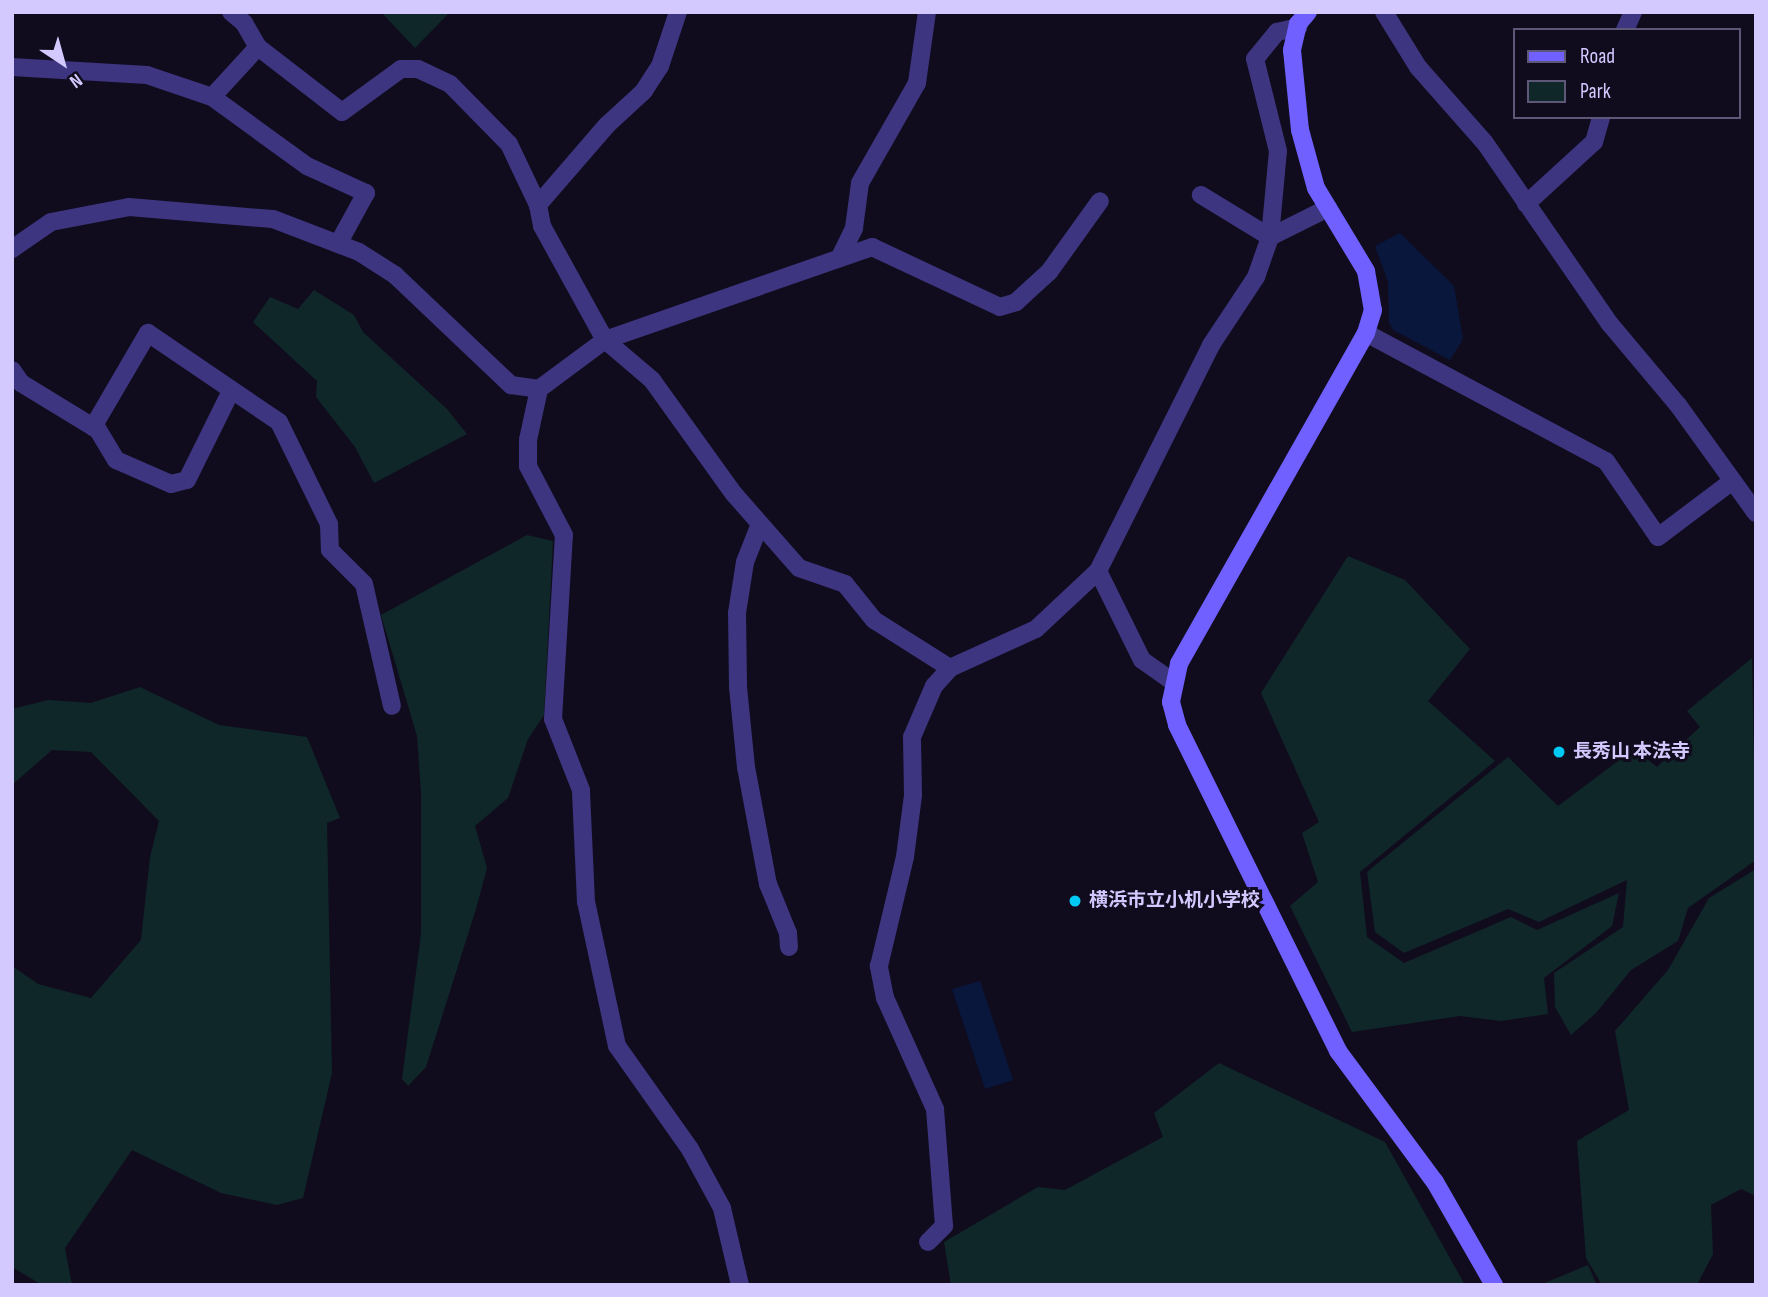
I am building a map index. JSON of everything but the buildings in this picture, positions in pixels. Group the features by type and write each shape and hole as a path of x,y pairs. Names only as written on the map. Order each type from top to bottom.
{"street":[{"path":"231,12 244,23 258,47 342,112 401,69 418,69 450,83 509,144 538,205 542,226 606,340 652,380 760,524 799,568 845,584 874,620 950,668"},
{"path":"538,205 607,125 643,91 660,66 678,12"},
{"path":"841,255 854,228 860,183 917,83 927,12"},
{"path":"1384,12 1418,67 1485,143 1610,324 1678,405 1731,482 1756,513"},
{"path":"1626,28 1633,12"},
{"path":"1303,19 1292,50 1300,131 1316,188 1366,271 1373,310 1366,333 1173,682 1171,702 1177,725 1338,1051 1435,1182 1494,1285"},
{"path":"928,1242 944,1226 935,1109 885,998 879,966 905,857 913,795 912,737 934,686 950,668 1036,629 1098,571 1211,345 1256,277 1270,237 1278,151 1255,59 1277,32 1303,19"},
{"path":"212,97 258,47"},
{"path":"12,67 147,75 212,97 307,166 366,193 338,244"},
{"path":"1526,204 1594,142 1600,119"},
{"path":"1201,195 1270,237"},
{"path":"12,249 51,222 129,207 273,219 338,244 396,275 512,385 539,389 606,340 680,317 841,255 872,247 1000,307 1016,302 1049,272 1100,201"},
{"path":"1270,237 1328,208"},
{"path":"93,427 148,333 279,422 329,524 330,550 364,584 392,706"},
{"path":"1366,333 1606,461 1658,537 1731,482"},
{"path":"12,370 20,383 93,427 116,460 171,484 187,480 231,391"},
{"path":"539,389 528,466 564,535 553,719 581,790 586,902 617,1046 690,1149 722,1208 740,1285"},
{"path":"760,524 745,562 737,612 738,687 746,767 768,884 788,933 789,947"},
{"path":"1098,571 1142,660 1173,682"}],"green space":[{"path":"381,12 450,12 415,48"},
{"path":"314,290 354,315 363,332 447,409 467,434 374,483 355,447 316,397 317,381 253,322 270,297 298,309"},
{"path":"527,535 553,541 544,715 528,739 508,798 475,826 487,868 426,1067 408,1086 402,1079 421,934 421,793 417,736 381,615"},
{"path":"1348,556 1405,580 1470,649 1428,701 1495,761 1360,872 1367,937 1404,963 1511,917 1537,930 1619,893 1612,926 1544,978 1548,1014 1501,1021 1460,1016 1352,1032 1290,906 1318,882 1302,833 1319,822 1261,693"},
{"path":"1752,658 1756,860 1688,908 1678,941 1631,970 1596,1013 1571,1035 1555,1007 1554,973 1623,927 1627,880 1539,922 1508,909 1404,953 1375,932 1367,872 1508,757 1558,806 1634,749 1657,767 1700,727 1687,711"},
{"path":"140,687 219,725 307,737 340,818 327,823 332,1073 303,1198 277,1205 221,1193 132,1150 65,1248 72,1285 42,1285 12,1267 12,966 38,984 91,998 141,940 150,857 159,821 91,752 52,750 12,785 12,709 48,700 91,703"},
{"path":"1756,869 1756,1196 1741,1189 1711,1205 1713,1254 1697,1285 1602,1285 1586,1258 1577,1141 1629,1110 1615,1031 1668,970 1709,898"},
{"path":"1219,1063 1385,1142 1465,1285 951,1285 944,1242 1038,1187 1065,1190 1163,1137 1154,1113"},
{"path":"1588,1265 1597,1285 1540,1285"}],"water":[{"path":"1400,233 1454,286 1463,339 1450,360 1393,330 1389,322 1388,282 1375,246"},
{"path":"980,981 1013,1080 985,1089 952,989"}],"place":[{"name":"長秀山 本法寺","path":"1559,752"},
{"name":"横浜市立小机小学校","path":"1075,901"}]}
